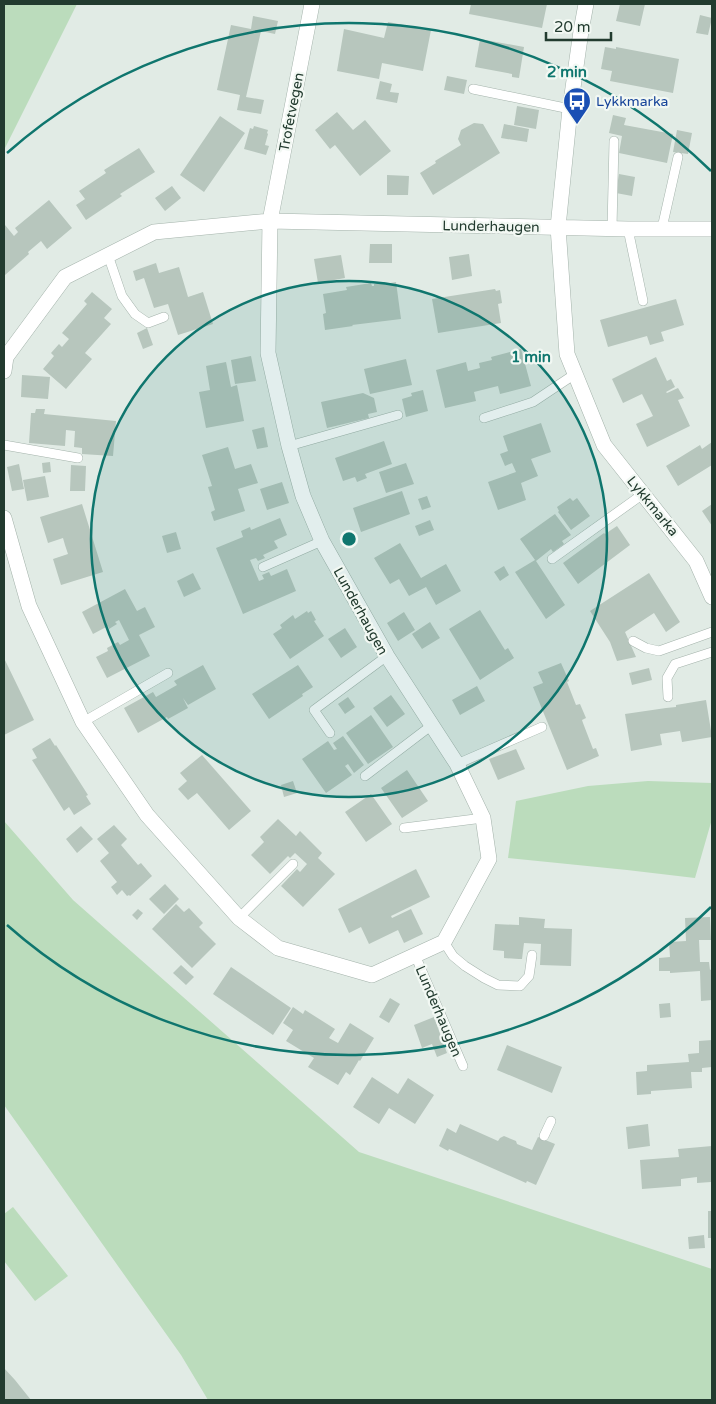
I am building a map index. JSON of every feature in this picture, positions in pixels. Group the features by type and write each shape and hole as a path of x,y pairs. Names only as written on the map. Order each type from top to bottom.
{"street":[{"name":"Trofetvegen","path":"270,221 312,4"},
{"name":"Lykkmarka","path":"586,4 570,109 558,227 567,354 604,445 696,560 712,597"},
{"name":"Lunderhaugen","path":"4,518 29,606 83,722 147,815 239,918 278,948 372,975 444,942 489,859 483,818 457,764 387,656 322,541 303,496 289,446 268,352 270,221"},
{"name":"Lunderhaugen","path":"4,371 6,358 65,277 154,232 270,221 628,229 712,229"}],"lane":[{"path":"473,89 570,109"},
{"path":"612,228 614,141"},
{"path":"662,228 678,157"},
{"path":"628,229 642,301"},
{"path":"108,256 122,296 135,314 148,323 164,317"},
{"path":"484,418 533,402 575,374"},
{"path":"289,446 398,415"},
{"path":"4,445 78,458"},
{"path":"552,559 643,494"},
{"path":"263,568 322,541"},
{"path":"633,641 646,648 659,651 712,632"},
{"path":"668,697 667,678 676,664 712,652"},
{"path":"330,733 314,710 387,656"},
{"path":"83,722 168,673"},
{"path":"365,776 432,725"},
{"path":"457,764 542,727"},
{"path":"404,828 483,818"},
{"path":"239,918 293,864"},
{"path":"444,942 453,956 465,966 498,985 520,986 529,976 532,956"},
{"name":"Lunderhaugen","path":"415,955 463,1066"},
{"path":"544,1136 551,1121"}],"green space":[{"path":"4,4 77,4 4,150"},
{"path":"648,781 712,783 712,819 695,878 508,858 516,801 588,786"},
{"path":"4,821 73,900 359,1152 712,1269 712,1400 208,1400 181,1355 4,1105"},
{"path":"13,1207 68,1276 35,1301 4,1261 4,1214"}],"building":[{"path":"471,4 547,4 542,28 469,14"},
{"path":"620,4 645,4 640,26 616,21"},
{"path":"700,15 712,18 708,35 696,33"},
{"path":"253,16 278,21 275,34 261,31 246,97 264,100 261,114 237,110 240,95 217,90 231,25 251,29"},
{"path":"388,22 431,30 423,71 382,63 379,79 337,71 344,29 384,38"},
{"path":"480,39 524,47 519,78 512,77 512,74 475,67"},
{"path":"605,47 616,49 616,47 679,59 673,93 610,81 612,71 601,69"},
{"path":"447,76 467,80 464,94 444,90"},
{"path":"380,81 392,84 390,92 399,93 397,103 376,99"},
{"path":"517,106 539,110 536,129 514,125"},
{"path":"337,112 353,130 365,120 391,151 360,176 335,145 330,149 315,130"},
{"path":"613,115 626,118 624,125 673,134 667,163 619,153 622,136 609,133"},
{"path":"220,116 245,133 204,192 180,175"},
{"path":"474,123 483,124 500,153 433,195 420,173 461,145 458,139 461,130"},
{"path":"504,124 529,129 527,142 501,138"},
{"path":"254,126 268,130 265,145 269,146 266,155 244,149 250,128 253,129"},
{"path":"677,130 692,133 688,154 673,152"},
{"path":"139,148 155,172 120,194 122,196 86,220 76,205 85,199 79,191 106,173 104,170"},
{"path":"619,174 635,177 632,196 616,193"},
{"path":"387,175 409,176 408,195 387,195"},
{"path":"172,186 181,198 165,211 155,198"},
{"path":"49,200 72,228 47,249 41,241 5,275 4,226 14,236 18,232 15,228"},
{"path":"370,244 392,244 392,263 369,263"},
{"path":"469,254 472,276 452,280 449,257"},
{"path":"341,255 345,278 318,283 314,259"},
{"path":"156,263 159,273 179,267 188,297 203,292 213,324 178,335 168,304 154,308 144,278 136,281 133,271"},
{"path":"385,282 385,284 396,282 401,319 325,330 323,314 326,313 323,294 347,290 346,287 371,283 374,286 374,284"},
{"path":"495,289 496,291 500,290 502,303 498,304 501,323 438,333 432,299"},
{"path":"92,292 112,309 104,318 111,324 85,353 92,359 66,389 43,369 54,356 51,353 59,344 62,347 69,339 62,333 87,304 84,301"},
{"path":"676,299 684,325 661,332 664,341 650,345 647,336 608,347 600,320"},
{"path":"147,328 153,345 143,349 137,333"},
{"path":"521,349 531,386 500,394 498,386 474,392 476,401 445,408 436,370 466,362 468,371 480,368 479,363 492,360 491,357"},
{"path":"251,356 256,381 235,384 231,360"},
{"path":"656,357 667,381 671,379 675,387 666,392 678,388 684,398 678,400 690,426 647,447 636,424 653,416 642,394 623,403 612,379"},
{"path":"406,359 412,385 370,394 364,369"},
{"path":"226,362 231,387 237,385 244,421 206,428 199,392 210,390 206,366"},
{"path":"22,375 50,377 48,399 21,397"},
{"path":"423,390 428,411 406,417 402,399 412,396 411,393"},
{"path":"363,393 374,398 377,412 368,414 369,418 327,428 321,402"},
{"path":"36,409 45,409 44,414 116,421 113,456 82,454 82,448 74,447 75,431 66,430 65,446 29,443 31,413 35,413"},
{"path":"541,423 551,452 531,459 538,476 521,483 526,500 498,510 488,482 516,472 512,463 505,466 500,454 508,451 503,436"},
{"path":"264,427 268,447 257,449 252,430"},
{"path":"384,441 392,464 365,474 367,478 357,482 355,477 343,481 335,458"},
{"path":"712,442 712,465 678,486 666,466 700,445 702,449"},
{"path":"228,447 235,469 251,464 258,483 238,489 245,511 214,521 211,512 215,510 208,487 212,486 202,455"},
{"path":"50,462 51,472 43,473 42,463"},
{"path":"406,463 414,484 386,493 379,472"},
{"path":"19,464 24,489 12,491 7,467"},
{"path":"71,465 86,466 85,491 70,491"},
{"path":"45,476 49,497 27,501 23,480"},
{"path":"282,482 289,503 267,510 260,489"},
{"path":"402,491 410,514 361,532 353,508"},
{"path":"427,496 431,507 422,510 418,499"},
{"path":"570,498 573,501 577,498 590,516 571,530 558,512 557,507"},
{"path":"82,504 103,572 61,585 53,559 68,554 63,538 48,543 40,517"},
{"path":"712,504 712,526 702,511"},
{"path":"555,514 571,535 562,541 564,544 553,552 551,549 536,561 565,605 546,619 515,572 535,560 520,539"},
{"path":"280,518 287,535 274,541 278,548 263,555 265,558 258,561 256,558 250,560 259,581 264,579 262,575 269,572 271,576 287,569 296,591 243,614 216,548 243,537 241,531 250,527 251,530"},
{"path":"430,520 434,530 419,536 415,526"},
{"path":"617,526 630,545 578,584 563,563 604,533"},
{"path":"176,532 181,549 167,553 162,536"},
{"path":"400,543 421,578 446,564 461,591 436,605 426,587 409,596 399,579 390,584 374,558"},
{"path":"504,566 509,575 500,581 494,572"},
{"path":"193,573 201,589 184,597 177,581"},
{"path":"649,573 680,622 666,632 654,613 625,632 636,657 617,661 610,642 590,611"},
{"path":"125,589 137,611 145,607 155,627 139,635 150,656 107,678 96,657 108,651 107,648 118,642 120,645 129,640 119,620 115,622 117,624 109,629 108,626 93,634 82,612"},
{"path":"480,610 505,650 508,648 514,658 480,680 449,629"},
{"path":"307,611 308,613 311,611 316,620 314,621 324,636 290,659 273,634 282,628 280,625 293,615 295,619"},
{"path":"404,612 415,630 398,641 387,623"},
{"path":"430,622 440,638 422,649 412,634"},
{"path":"345,628 357,647 341,658 328,639"},
{"path":"4,658 34,720 4,735"},
{"path":"561,663 576,705 580,704 586,718 582,720 593,749 596,748 599,756 567,770 533,687 543,683 538,672"},
{"path":"203,665 216,689 188,705 183,698 188,708 138,733 124,708 153,692 156,697 177,685 174,681"},
{"path":"298,665 313,687 269,719 252,694"},
{"path":"649,668 652,680 632,685 629,673"},
{"path":"477,686 485,701 460,715 452,700"},
{"path":"391,695 405,714 387,727 373,708"},
{"path":"348,697 355,707 345,714 338,704"},
{"path":"706,700 712,737 682,742 680,731 660,734 662,745 631,751 625,714 676,707 676,705"},
{"path":"371,715 393,747 368,764 346,733"},
{"path":"343,736 364,765 354,773 348,764 345,766 352,775 326,793 302,759 328,741 334,750 337,749 333,743"},
{"path":"50,738 88,795 86,796 91,804 74,815 69,807 64,811 32,760 37,758 32,749"},
{"path":"516,749 525,769 498,780 489,759"},
{"path":"202,755 251,811 229,830 197,793 188,800 178,789 187,781 180,773"},
{"path":"407,770 428,801 402,818 381,788"},
{"path":"293,781 297,793 284,797 281,785"},
{"path":"371,794 392,824 366,842 345,812"},
{"path":"278,819 296,836 300,831 322,853 318,858 335,874 303,907 281,886 297,869 300,872 307,864 295,853 290,858 288,856 270,874 251,855 264,842 260,837"},
{"path":"114,825 127,839 121,845 138,865 141,863 152,876 130,896 127,896 122,890 117,895 111,887 117,882 100,861 109,853 97,839"},
{"path":"81,826 93,839 77,853 66,839"},
{"path":"416,869 430,897 391,916 392,918 411,909 423,934 404,943 398,930 369,944 361,927 349,933 338,909"},
{"path":"165,884 179,899 164,914 149,899"},
{"path":"176,904 184,912 189,908 203,923 199,927 216,944 192,968 152,929"},
{"path":"138,909 143,913 137,920 132,915"},
{"path":"519,917 545,919 544,928 572,929 571,966 540,965 541,944 524,943 522,959 504,958 504,951 493,950 495,924 519,925"},
{"path":"710,917 711,940 699,940 700,962 709,962 710,970 712,969 712,1000 701,1001 700,971 670,973 670,971 659,971 659,958 670,957 669,942 686,941 685,918"},
{"path":"181,965 194,977 186,985 173,973"},
{"path":"231,967 291,1008 273,1035 213,994"},
{"path":"390,998 400,1004 389,1023 379,1017"},
{"path":"670,1003 671,1017 660,1018 659,1004"},
{"path":"293,1007 303,1014 305,1010 335,1029 329,1038 338,1043 350,1023 374,1038 350,1075 346,1072 338,1085 308,1067 314,1058 286,1041 293,1030 283,1023"},
{"path":"434,1017 447,1053 437,1057 432,1044 422,1048 414,1025"},
{"path":"712,1040 712,1067 702,1068 702,1072 691,1072 692,1088 651,1091 651,1094 637,1095 636,1072 647,1071 647,1065 689,1062 688,1054 699,1053 699,1041"},
{"path":"507,1045 562,1067 552,1093 497,1070"},
{"path":"372,1077 398,1094 408,1078 434,1095 415,1124 389,1108 379,1124 353,1107"},
{"path":"460,1124 498,1141 504,1136 532,1150 538,1137 555,1144 536,1185 527,1181 526,1183 439,1146 447,1128 456,1133"},
{"path":"648,1124 650,1146 628,1149 626,1127"},
{"path":"712,1146 711,1182 697,1183 697,1177 681,1179 681,1186 642,1189 640,1160 679,1157 678,1149"},
{"path":"708,1211 712,1211 712,1238 708,1238"},
{"path":"704,1235 705,1248 689,1249 688,1237"},
{"path":"4,1368 15,1380 31,1400 4,1400"}],"place":[{"name":"Lykkmarka","path":"577,125"}]}
